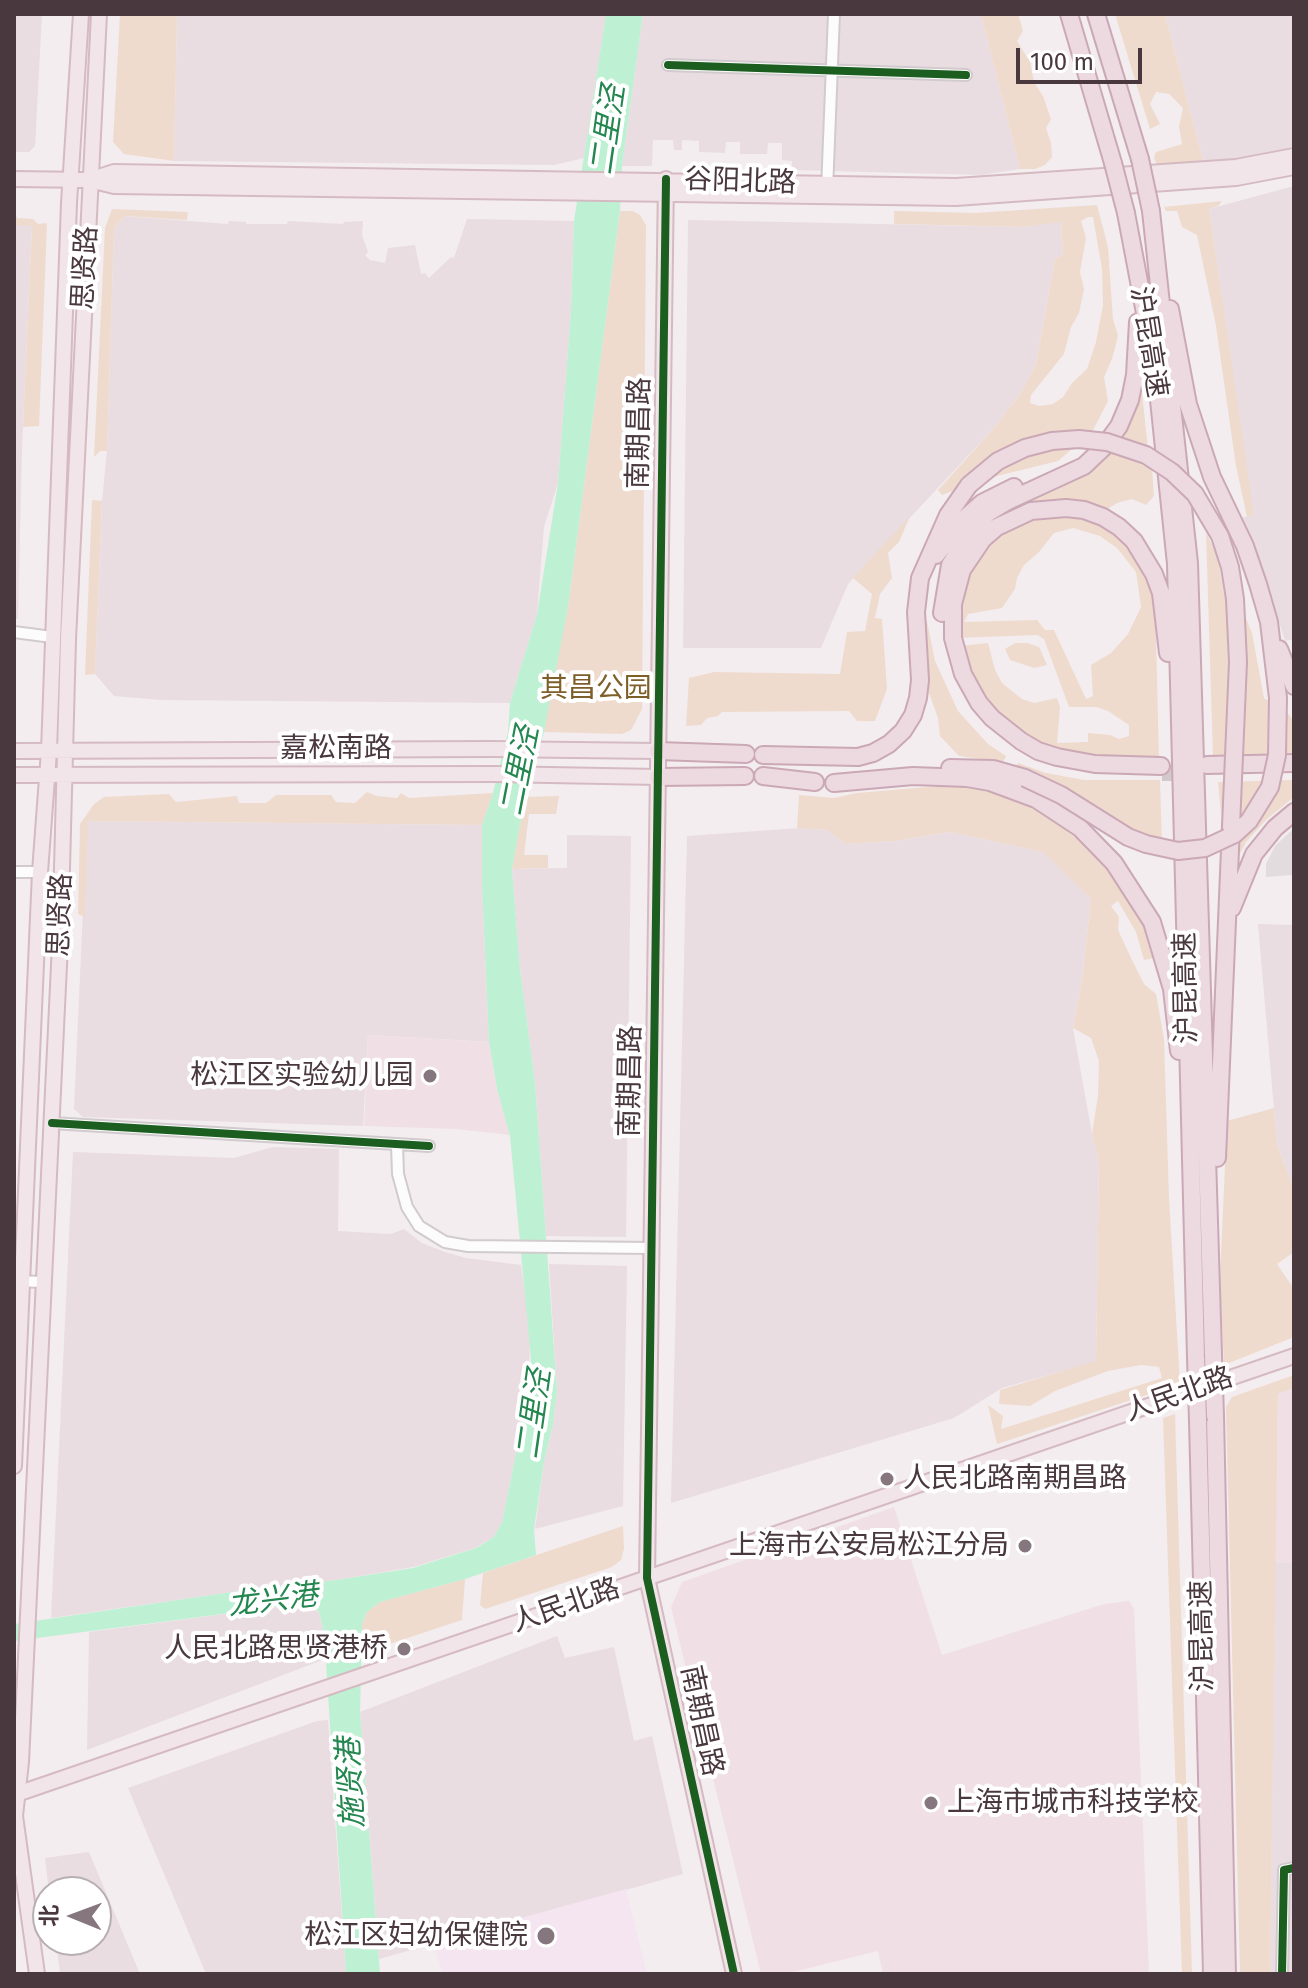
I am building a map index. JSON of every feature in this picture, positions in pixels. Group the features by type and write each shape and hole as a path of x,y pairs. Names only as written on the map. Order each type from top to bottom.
{"highway":[{"name":"沪昆高速","path":"1069,14 1123,213 1156,371 1176,564 1198,1421 1218,1941 1227,1974"},
{"name":"沪昆高速","path":"1096,14 1140,159 1151,211 1189,563 1215,1416 1218,1941 1212,1974"},
{"path":"1151,211 1188,404 1212,477 1245,546 1269,622 1294,686"},
{"path":"1123,213 1139,325 1130,400 1119,426 1103,448 1084,466 1018,496 988,513 973,528 950,565 941,621 948,658 958,684 972,708 998,736 1026,754 1054,766 1084,772 1161,770 1095,764 1038,751 1005,730 979,703 963,674 953,638 953,604 962,570 983,539 997,527 1031,511 1048,508 1084,510 1119,527 1145,556 1161,593 1185,880"},
{"path":"658,751 858,757 873,753 903,731 913,715 918,698 917,596 920,578 948,515 969,485 998,461 1025,448 1052,441 1079,439 1107,442 1146,455 1172,472 1195,494 1220,536 1230,567 1235,599 1238,662 1211,1267"},
{"path":"917,596 938,552 964,519 982,503 1004,491 1044,478 1063,476"},
{"path":"1194,1267 1172,989 1152,922 1129,882 1098,845 1059,813 1036,799 990,782 913,776 834,783 914,769 993,769 1025,778 1061,795 1128,837 1146,844 1178,851 1205,848 1235,834 1249,821 1270,787 1277,755 1278,698 1269,622"},
{"path":"1294,763 1208,769 1294,772"},
{"path":"658,777 754,776 815,782"},
{"path":"1225,941 1232,908 1254,854 1275,828 1294,812"}],"main road":[{"name":"思贤路","path":"14,1466 18,1281 49,751 81,14"},
{"name":"思贤路","path":"37,1974 15,1815 27,1643 52,1123 65,751 99,14"},
{"name":"谷阳北路","path":"827,190 975,185 1236,167 1294,156"},
{"name":"谷阳北路","path":"14,179 90,180 114,186 571,185 827,190 976,197 1236,178 1294,167"},
{"name":"南期昌路","path":"666,187 647,1578 734,1974"},
{"name":"嘉松南路","path":"14,751 658,751"},
{"name":"嘉松南路","path":"14,775 495,774 658,777"},
{"name":"人民北路","path":"16,1792 363,1677 1294,1356"}],"street":[{"path":"827,190 834,14"},
{"path":"668,65 966,75"},
{"path":"14,632 52,637"},
{"path":"14,872 40,872"},
{"path":"52,1123 429,1146"},
{"path":"397,1145 398,1174 407,1207 419,1226 445,1242 468,1246 651,1248"},
{"path":"18,1281 43,1282"},
{"path":"1282,1974 1288,1941 1284,1870 1294,1868"}],"shaded area":[{"path":"14,14 42,14 35,146 29,152 14,152"},
{"path":"177,14 606,14 584,158 554,165 174,161"},
{"path":"643,14 981,14 1020,169 981,175 792,170 792,161 782,160 782,143 768,143 767,154 740,154 740,142 726,142 725,153 699,152 699,141 682,140 682,150 674,150 673,140 653,140 652,166 622,166"},
{"path":"1165,14 1294,14 1294,148 1248,159 1203,161"},
{"path":"1294,186 1294,639 1285,641 1258,556 1241,518 1253,515 1209,209"},
{"path":"124,216 228,224 229,221 246,224 287,224 288,221 343,224 363,221 362,235 368,252 365,255 370,260 385,263 388,248 415,245 421,274 425,273 429,278 451,257 454,258 467,219 574,221 571,311 558,483 544,527 537,614 510,703 161,700 114,696 95,674 107,451 114,229"},
{"path":"688,220 1023,227 1061,221 1063,255 1055,259 1036,364 1020,394 995,427 848,584 821,648 683,648"},
{"path":"14,225 32,225 18,619 14,619"},
{"path":"87,821 482,825 489,1042 368,1035 363,1126 83,1117 74,1109"},
{"path":"800,828 827,830 845,844 895,841 950,832 1044,852 1091,899 1073,1028 1099,1162 1096,1362 1002,1388 954,1418 671,1503 687,836"},
{"path":"1294,828 1294,884 1292,875 1266,877 1266,864 1275,846"},
{"path":"567,835 631,836 626,1237 546,1236 535,1082 520,969 512,869 567,868"},
{"path":"1294,884 1294,1190 1277,1144 1258,924 1293,925"},
{"name":"松江区实验幼儿园","path":"368,1035 489,1042 497,1089 510,1135 456,1129 364,1126"},
{"path":"273,1147 339,1149 338,1231 391,1234 404,1229 422,1243 445,1252 521,1265 530,1326 529,1390 502,1522 494,1537 475,1548 413,1567 51,1618 73,1152 234,1158"},
{"path":"549,1264 627,1266 623,1506 535,1529 557,1391"},
{"path":"1294,1388 1294,1563 1275,1563 1278,1394"},
{"name":"上海市城市科技学校","path":"894,1507 942,1655 1104,1604 1129,1601 1134,1609 1149,1974 883,1974 878,1951 785,1974 761,1974 671,1607 682,1582"},
{"path":"1275,1563 1294,1563 1294,1974 1270,1974"},
{"path":"300,1604 311,1606 319,1613 324,1632 325,1659 87,1750 89,1632"},
{"path":"557,1636 565,1658 614,1647 634,1741 652,1736 683,1874 379,1959 360,1712"},
{"path":"328,1720 346,1974 206,1974 128,1788 317,1721"},
{"path":"89,1852 99,1876 47,1876 45,1858"},
{"name":"松江区妇幼保健院","path":"626,1889 647,1974 442,1974 434,1942"},
{"path":"112,1907 140,1974 60,1974 58,1956 112,1956"}],"green space":[{"path":"120,14 177,14 174,161 124,154 113,142"},
{"path":"981,14 1018,14 1023,31 1017,41 1030,62 1034,82 1051,119 1046,128 1052,157 1045,165 1035,169 1020,169"},
{"path":"1115,14 1165,14 1203,161 1201,166 1159,171 1154,158 1156,152 1182,144 1179,126 1183,108 1169,94 1156,92 1150,104 1160,124 1150,129"},
{"path":"1222,201 1209,209 1254,515 1247,517 1236,466 1216,326 1197,235 1182,227 1177,211 1166,211 1164,207"},
{"path":"1097,205 1108,247 1113,319 1118,336 1104,377 1108,401 1092,432 1058,461 985,479 942,495 938,490 995,427 1020,394 1036,364 1055,259 1063,255 1061,222 1023,227 894,224 894,211 975,213","holes":["1093,217 1102,269 1103,305 1096,342 1087,369 1063,397 1053,404 1039,406 1030,403 1031,395 1064,354 1071,327 1079,313 1084,289 1080,272 1086,238 1081,221"]},
{"path":"14,208 17,218 33,219 38,224 47,223 39,426 23,427 32,226 14,225"},
{"path":"112,209 188,212 187,220 124,216 114,229 107,451 100,451 94,457 105,228"},
{"name":"其昌公园","path":"620,211 633,211 640,215 646,225 642,709 631,730 622,734 544,732 549,692 568,607"},
{"path":"1137,391 1142,392 1148,450 1117,438"},
{"path":"1106,450 1129,456 1152,468 1154,496 1146,505 1132,499 1117,503 1103,512 1092,509 978,528 1041,491 1080,477"},
{"path":"92,500 102,501 95,674 85,675"},
{"path":"1068,514 1093,520 1123,540 1144,563 1155,596 1159,760 1099,760 1037,748 980,699 959,646 988,643 1002,683 1022,699 1034,703 1057,698 1060,707 1057,743 1088,742 1088,733 1119,739 1129,736 1129,725 1108,711 1096,707 1069,707 1044,639 1037,635 956,638 958,590 990,539 1026,517","holes":["1073,528 1100,536 1117,548 1136,572 1141,607 1128,634 1111,653 1091,665 1093,696 1086,699 1054,630 1045,630 1037,620 964,622 968,614 1002,608 1015,589 1024,565 1054,533"]},
{"path":"910,516 899,542 888,553 892,578 880,594 875,618 882,619 887,689 875,721 857,721 849,711 722,712 707,718 701,725 686,726 689,678 714,672 840,674 847,632 865,631 872,594 853,578"},
{"path":"1206,532 1218,558 1224,595 1241,606 1252,633 1264,698 1286,711 1294,721 1294,753 1213,757"},
{"path":"920,621 927,621 935,661 958,711 988,744 1006,756 1003,762 959,756 940,736 938,718 929,693"},
{"path":"1015,643 1039,647 1047,665 1034,668 1010,660 1005,649"},
{"path":"1018,763 1046,773 1084,780 1160,780 1162,845 1146,842 1015,768"},
{"path":"1294,780 1294,797 1267,819 1246,842 1239,856 1234,858 1234,813 1221,813 1218,782"},
{"path":"963,784 993,791 1047,814 1100,858 1119,882 1147,933 1155,958 1144,960 1136,932 1118,901 1111,906 1119,917 1118,930 1144,984 1156,994 1164,1039 1180,1384 997,1444 988,1405 1003,1416 1001,1429 1162,1378 1159,1367 1141,1365 1108,1371 1055,1391 1030,1406 999,1404 1000,1390 1096,1361 1099,1162 1092,1134 1099,1061 1091,1038 1073,1028 1091,899 1043,852 950,832 895,841 845,844 827,830 797,828 799,795 834,798 857,793"},
{"path":"367,792 397,798 401,793 409,798 493,793 482,825 88,821 85,917 78,914 80,824 94,804 104,797 169,794 176,802 237,796 239,803 266,803 276,795 331,795 336,802 355,803"},
{"path":"559,796 556,814 529,814 524,855 548,855 548,868 512,869 525,797"},
{"path":"1274,1108 1277,1144 1294,1190 1294,1252 1277,1264 1294,1289 1294,1337 1224,1365 1220,1277 1227,1121"},
{"path":"1294,1375 1294,1388 1278,1394 1270,1974 1240,1974 1226,1407 1232,1397"},
{"path":"1175,1414 1192,1974 1182,1974 1163,1418"},
{"path":"623,1526 624,1549 621,1560 612,1567 485,1609 480,1605 483,1573"},
{"path":"465,1579 462,1620 362,1653 362,1624 367,1612 380,1602"}],"water":[{"path":"606,14 643,14 568,607 544,732 526,792 512,869 520,969 535,1082 557,1391 534,1529 536,1555 465,1579 380,1602 367,1612 362,1624 360,1712 380,1974 346,1974 324,1632 319,1612 311,1606 300,1604 14,1641 14,1624 413,1568 476,1548 494,1537 502,1522 529,1390 531,1359 510,1136 497,1089 489,1042 482,825 508,732 510,703 537,614 558,483 571,311 574,221"}],"tunnel":[{"path":"1162,773 1208,773"}],"cycle path":[{"path":"668,65 966,75"},
{"path":"666,179 647,1578 734,1974"},
{"path":"52,1123 429,1146"},
{"path":"1282,1974 1284,1870 1294,1868"}],"place":[{"name":"松江区实验幼儿园","path":"430,1076"},
{"name":"人民北路南期昌路","path":"887,1479"},
{"name":"上海市公安局松江分局","path":"1025,1546"},
{"name":"人民北路思贤港桥","path":"404,1649"},
{"name":"上海市城市科技学校","path":"931,1803"},
{"name":"松江区妇幼保健院","path":"546,1936"}],"water label":[{"name":"二里泾","path":"609,130"},
{"name":"二里泾","path":"521,771"},
{"name":"二里泾","path":"535,1414"},
{"name":"龙兴港","path":"273,1601"},
{"name":"施贤港","path":"352,1783"}]}
